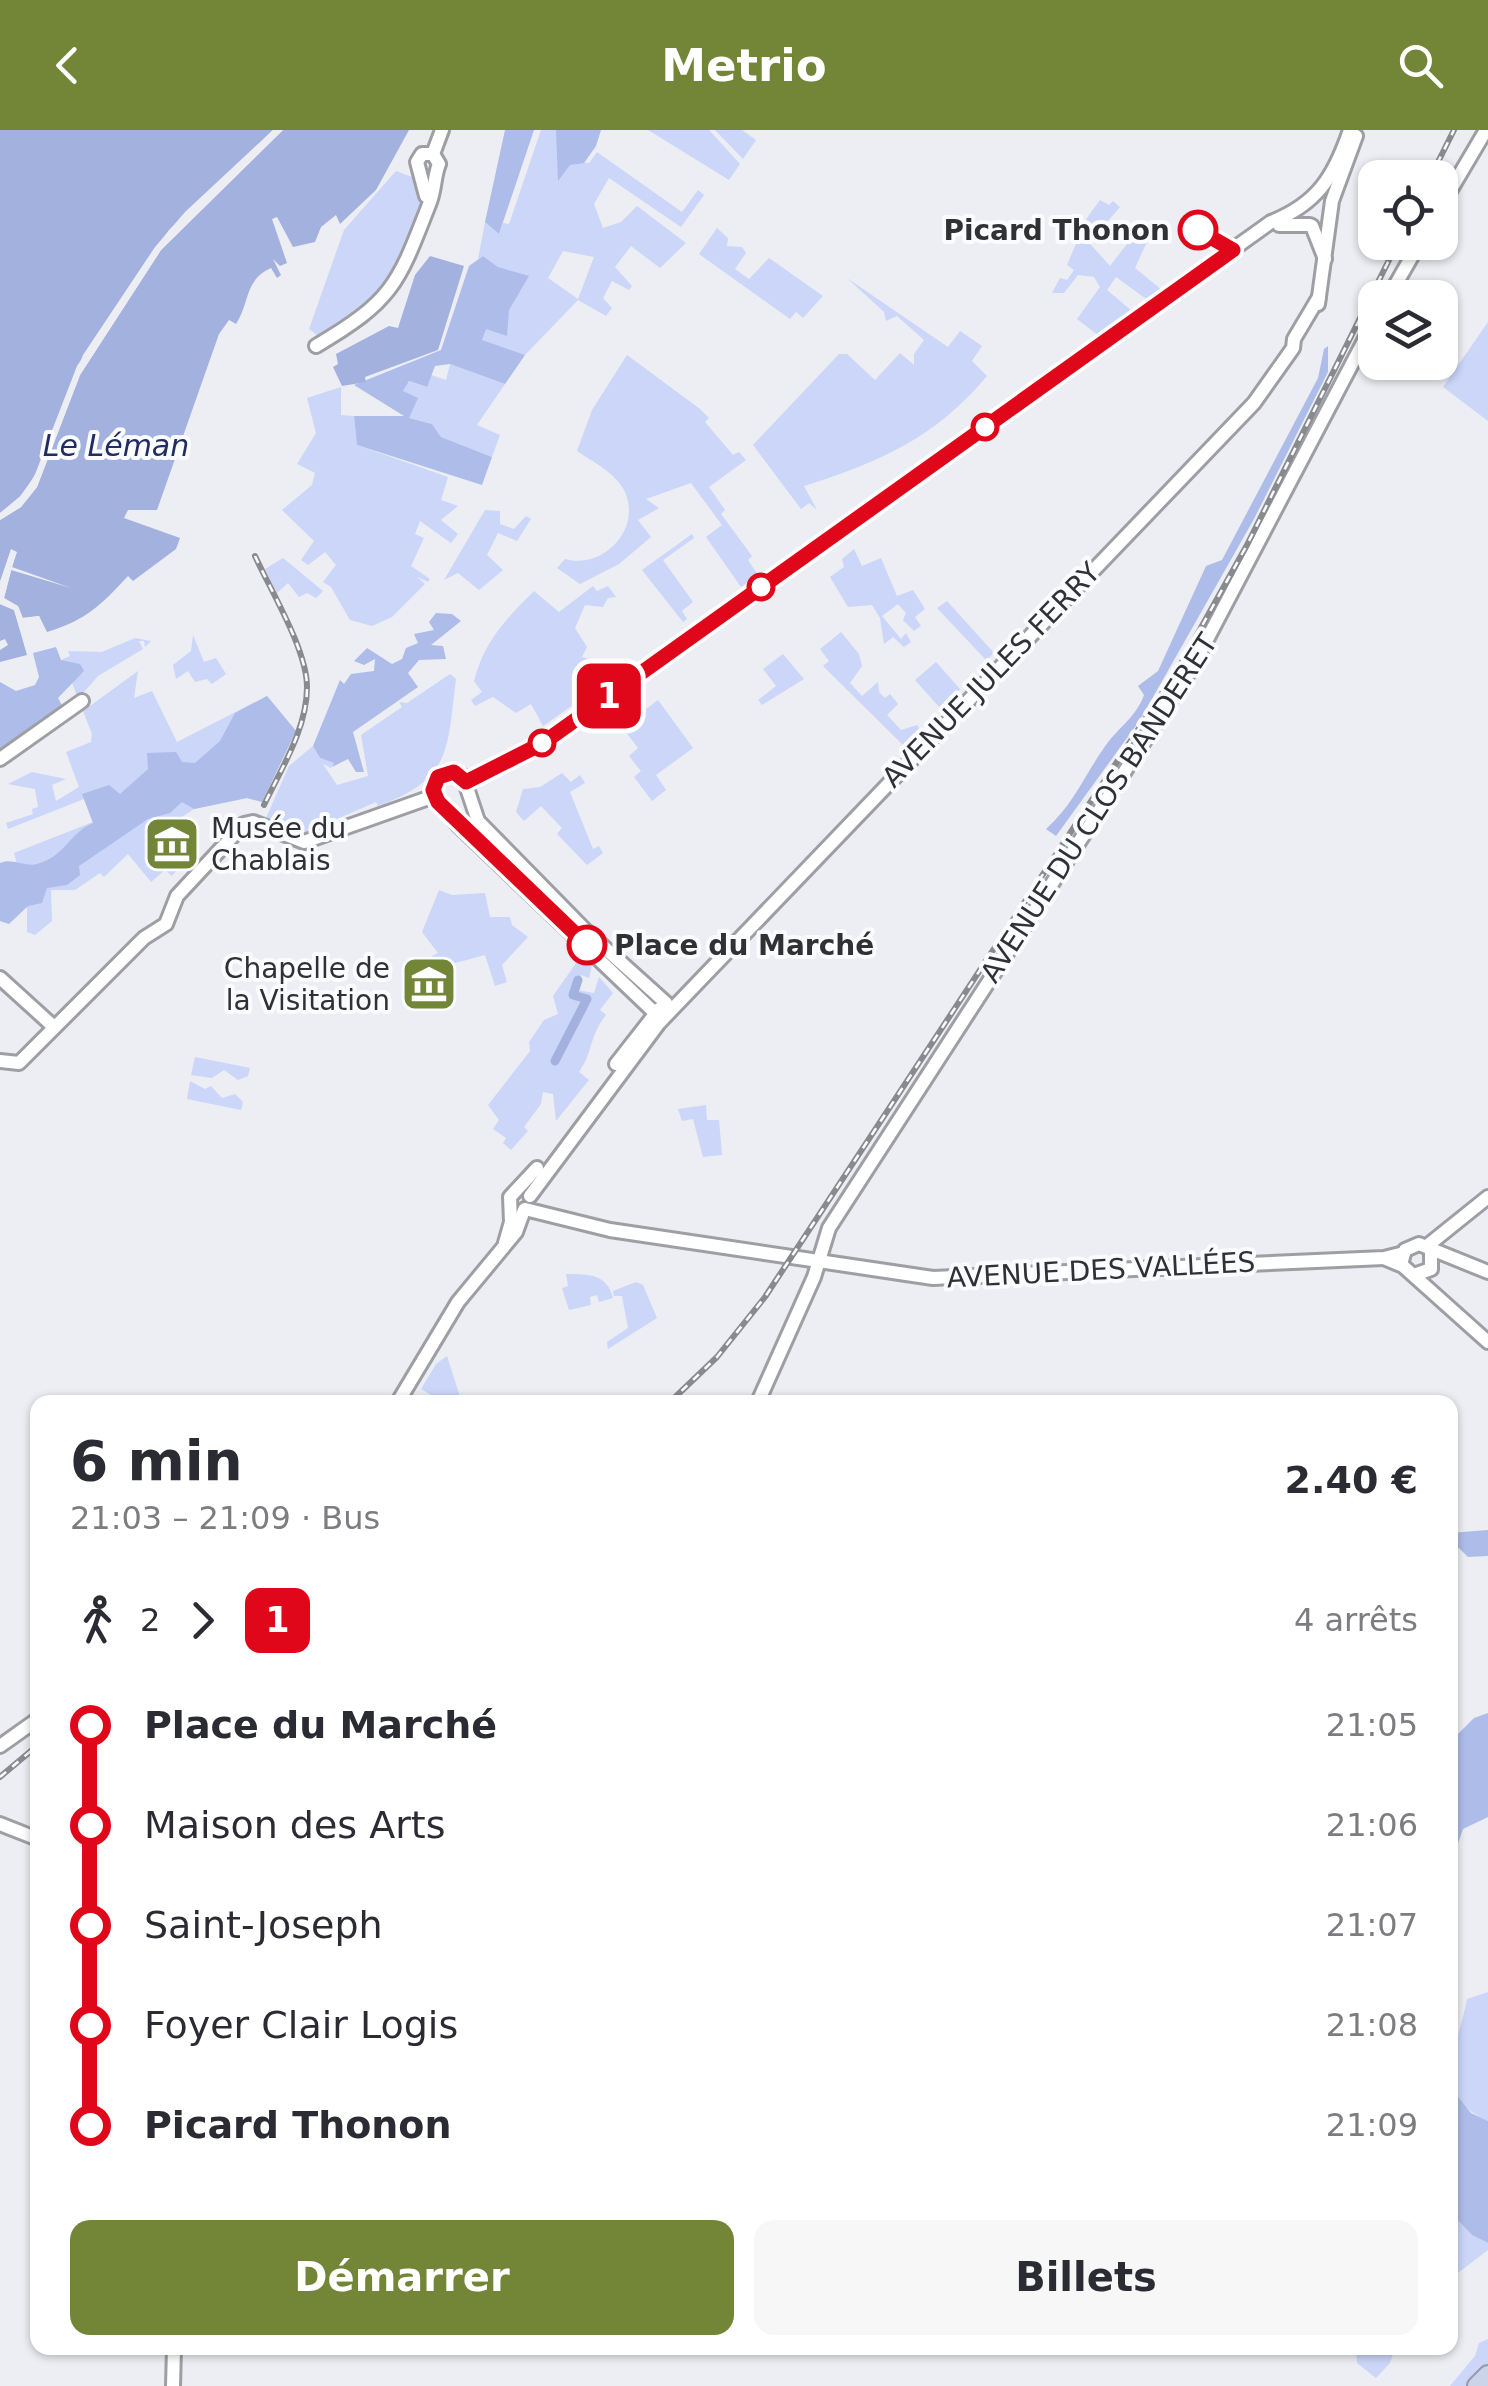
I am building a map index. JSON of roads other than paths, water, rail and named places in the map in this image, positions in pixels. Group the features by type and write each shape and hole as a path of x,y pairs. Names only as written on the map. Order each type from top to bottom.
{"highway":[{"path":"1478,2386 1488,2375"}],"street":[{"path":"316,346 386,298 408,261 425,212 428,173 418,158 432,154 442,130"},
{"path":"447,808 460,805 467,788 543,743 1257,232 1310,203 1326,185 1350,130"},
{"name":"AVENUE JULES FERRY","path":"584,1113 684,998 1242,415 1294,348 1294,339 1319,298 1331,206 1358,130"},
{"path":"1458,177 1486,130"},
{"path":"1310,203 1331,206"},
{"path":"1310,203 1304,218 1325,259"},
{"path":"1257,232 1281,225 1328,223"},
{"name":"AVENUE DU CLOS BANDERET","path":"761,1395 818,1262 826,1233 861,1172 1193,666 1250,566 1358,351"},
{"path":"0,759 82,701"},
{"path":"655,1013 462,829 434,796 434,784 442,774 454,772 467,788 476,818 538,885 666,1002 684,998"},
{"path":"5,1063 54,1027 139,943 166,924 182,890 246,823 292,840 306,841 434,796"},
{"path":"0,978 54,1027"},
{"name":"AVENUE JULES FERRY","path":"523,1202 666,1002"},
{"path":"1416,1267 1429,1249 1488,1197"},
{"path":"523,1202 546,1216"},
{"path":"516,1232 523,1202"},
{"path":"505,1243 523,1202"},
{"path":"402,1395 458,1302 505,1243 516,1232 546,1216"},
{"name":"AVENUE DES VALLÉES","path":"546,1216 818,1262 949,1279 1384,1258 1416,1267"},
{"path":"1488,1272 1416,1244 1416,1267 1427,1289 1488,1342"},
{"path":"1416,1267 1460,1264"},
{"path":"0,1746 30,1724"},
{"path":"0,1824 30,1835"},
{"path":"173,2386 174,2355"}],"water":[{"name":"Le Léman","path":"0,130 273,130 169,230 77,366 34,477 16,502 0,513"},
{"name":"Le Léman","path":"283,130 409,130 376,190 340,224 336,215 321,227 315,242 293,247 277,217 272,219 287,263 280,266 273,259 281,275 277,278 271,268 262,273 252,285 236,324 229,320 219,334 157,510 128,510 124,518 180,538 176,549 133,581 128,576 83,616 47,632 39,616 22,618 19,608 4,598 16,552 11,550 0,582 0,520 21,507 37,487 80,375 161,250"},
{"path":"430,256 464,266 438,350 365,377 366,382 342,386 333,367 338,364 336,354 389,326 398,328 415,275"},
{"path":"0,604 14,610 27,655 0,662 0,650 8,645 5,639 0,641"}],"waterway":[{"path":"555,1061 587,999 573,995 578,980"}],"railway":[{"path":"1439,160 1454,130"},
{"path":"677,1395 717,1357 765,1297 1178,669 1247,545 1389,260"},
{"path":"255,556 295,639 307,687 298,733 264,805"},
{"path":"0,1777 30,1752"}],"place":[{"name":"Picard Thonon","path":"1198,230"},
{"name":"Musée du Chablais","path":"172,844"},
{"name":"Place du Marché","path":"587,945"},
{"name":"Chapelle de la Visitation","path":"429,984"}]}
